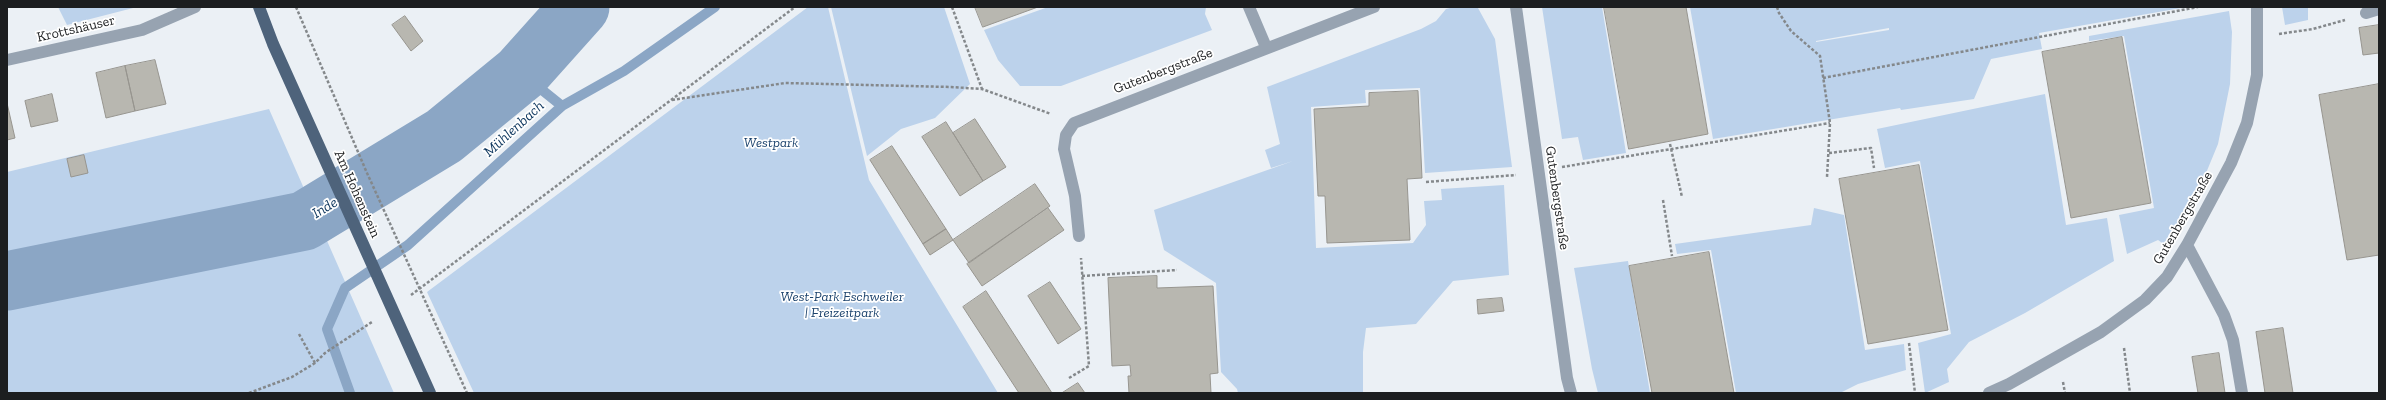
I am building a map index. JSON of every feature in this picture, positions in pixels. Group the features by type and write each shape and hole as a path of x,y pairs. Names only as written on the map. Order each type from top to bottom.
{"main road":[{"name":"Am Hohenstein","path":"259,7 273,44 430,393"}],"street":[{"name":"Krottshäuser","path":"7,60 142,30 195,7"},
{"path":"1249,7 1266,47"},
{"name":"Gutenbergstraße","path":"1074,123 1266,47 1374,7"},
{"name":"Gutenbergstraße","path":"1516,7 1567,378 1572,393"},
{"name":"Gutenbergstraße","path":"1990,393 2009,384 2101,332 2144,300 2167,277 2187,245 2231,163 2247,123 2257,75 2257,7"},
{"path":"2366,14 2379,9"},
{"path":"1074,123 1066,135 1064,149 1075,196 1079,236"},
{"path":"2187,245 2224,316 2233,340 2242,393"}],"path":[{"path":"296,7 367,173 467,393"},
{"path":"409,296 795,7"},
{"path":"952,7 982,89"},
{"path":"1777,7 1779,13 1791,31 1820,56 1830,123 1827,177"},
{"path":"1823,78 2198,7"},
{"path":"2258,38 2313,29 2366,14"},
{"path":"671,100 785,83 982,89 1021,101 1074,123"},
{"path":"1426,182 1510,176 1830,123"},
{"path":"1670,144 1682,197"},
{"path":"1829,153 1871,148 1874,168"},
{"path":"1663,200 1672,256"},
{"path":"1069,378 1089,366 1079,236"},
{"path":"1082,276 1177,270"},
{"path":"300,334 315,363"},
{"path":"1909,343 1916,393"},
{"path":"250,393 292,377 315,363 325,353 341,344"},
{"path":"2124,348 2130,393"},
{"path":"2063,382 2065,393"}],"green space":[{"path":"58,7 137,7 67,25"},
{"name":"Westpark","path":"808,7 828,7 869,180 998,393 474,393 427,292"},
{"path":"831,7 944,7 970,84 935,118 901,129 867,156"},
{"path":"1048,7 1206,7 1205,14 1212,30 1061,86 1020,86 998,60 984,30"},
{"path":"1454,7 1478,8 1495,39 1512,167 1425,173 1420,88 1365,90 1366,103 1311,107 1316,248 1413,243 1426,225 1424,201 1442,200 1441,189 1504,185 1509,275 1453,281 1416,324 1366,328 1363,352 1363,393 1238,393 1237,389 1221,372 1216,283 1164,250 1154,210 1293,161 1271,168 1265,150 1280,144 1267,87 1421,29 1436,21 1446,9"},
{"path":"1542,7 1602,7 1626,153 1583,160 1578,137 1562,139"},
{"path":"1690,7 2181,7 2039,33 2042,49 1991,59 1974,99 1901,110 1900,108 1713,139","holes":["1889,28 1889,30 1816,42"]},
{"path":"2282,7 2308,7 2308,20 2285,25"},
{"path":"2229,11 2232,32 2230,84 2218,144 2192,207 2165,245 2158,240 2127,254 2119,215 2154,208 2124,36 2089,41 2089,36"},
{"path":"2045,94 2066,225 2107,218 2114,261 2025,313 1969,342 1947,369 1949,382 1925,393 1918,343 1951,334 1920,161 1885,168 1877,129"},
{"path":"269,109 394,393 7,393 7,172"},
{"path":"1814,208 1844,215 1865,350 1904,344 1906,370 1858,384 1840,393 1736,393 1711,250 1677,254 1675,244 1811,225"},
{"path":"1628,261 1650,393 1598,393 1592,369 1574,268"}],"building":[{"path":"975,7 1038,7 983,27"},
{"path":"1604,7 1686,7 1708,134 1629,149"},
{"path":"405,16 423,41 411,51 392,25"},
{"path":"2379,25 2379,53 2363,55 2359,28"},
{"path":"2122,37 2151,203 2071,218 2042,52"},
{"path":"155,60 166,104 135,111 125,66"},
{"path":"125,66 135,111 106,118 96,73"},
{"path":"2379,84 2379,255 2347,260 2319,95"},
{"path":"1418,91 1422,178 1407,179 1410,240 1327,243 1325,196 1318,196 1314,109 1369,106 1369,93"},
{"path":"52,94 58,121 31,127 25,101"},
{"path":"7,103 15,138 7,140"},
{"path":"975,119 1006,167 983,181 953,133"},
{"path":"946,122 983,181 960,196 922,137"},
{"path":"892,146 946,229 923,244 870,160"},
{"path":"84,155 88,173 71,177 67,159"},
{"path":"1919,165 1948,330 1868,344 1839,179"},
{"path":"1035,184 1050,206 969,263 953,240"},
{"path":"1048,208 1064,230 982,286 967,264"},
{"path":"946,229 953,240 930,255 923,244"},
{"path":"1709,252 1734,393 1652,393 1629,266"},
{"path":"1157,276 1157,288 1213,286 1218,373 1210,374 1211,393 1129,393 1128,376 1131,376 1130,365 1112,366 1108,278"},
{"path":"1050,282 1081,329 1058,344 1028,296"},
{"path":"986,291 1052,393 1019,393 963,307"},
{"path":"1502,298 1504,311 1478,314 1477,300"},
{"path":"2283,328 2293,393 2265,393 2256,332"},
{"path":"2219,353 2225,393 2198,393 2192,357"},
{"path":"1078,383 1085,393 1062,393"}],"waterway":[{"name":"Inde","path":"7,281 304,221 444,136 521,73 580,7"},
{"name":"Mühlenbach","path":"350,393 327,329 345,288 408,245 562,106 624,71 715,7"},
{"path":"521,73 562,106"}],"park label":[{"name":"West-Park Eschweiler | Freizeitpark","path":"842,306"}]}
